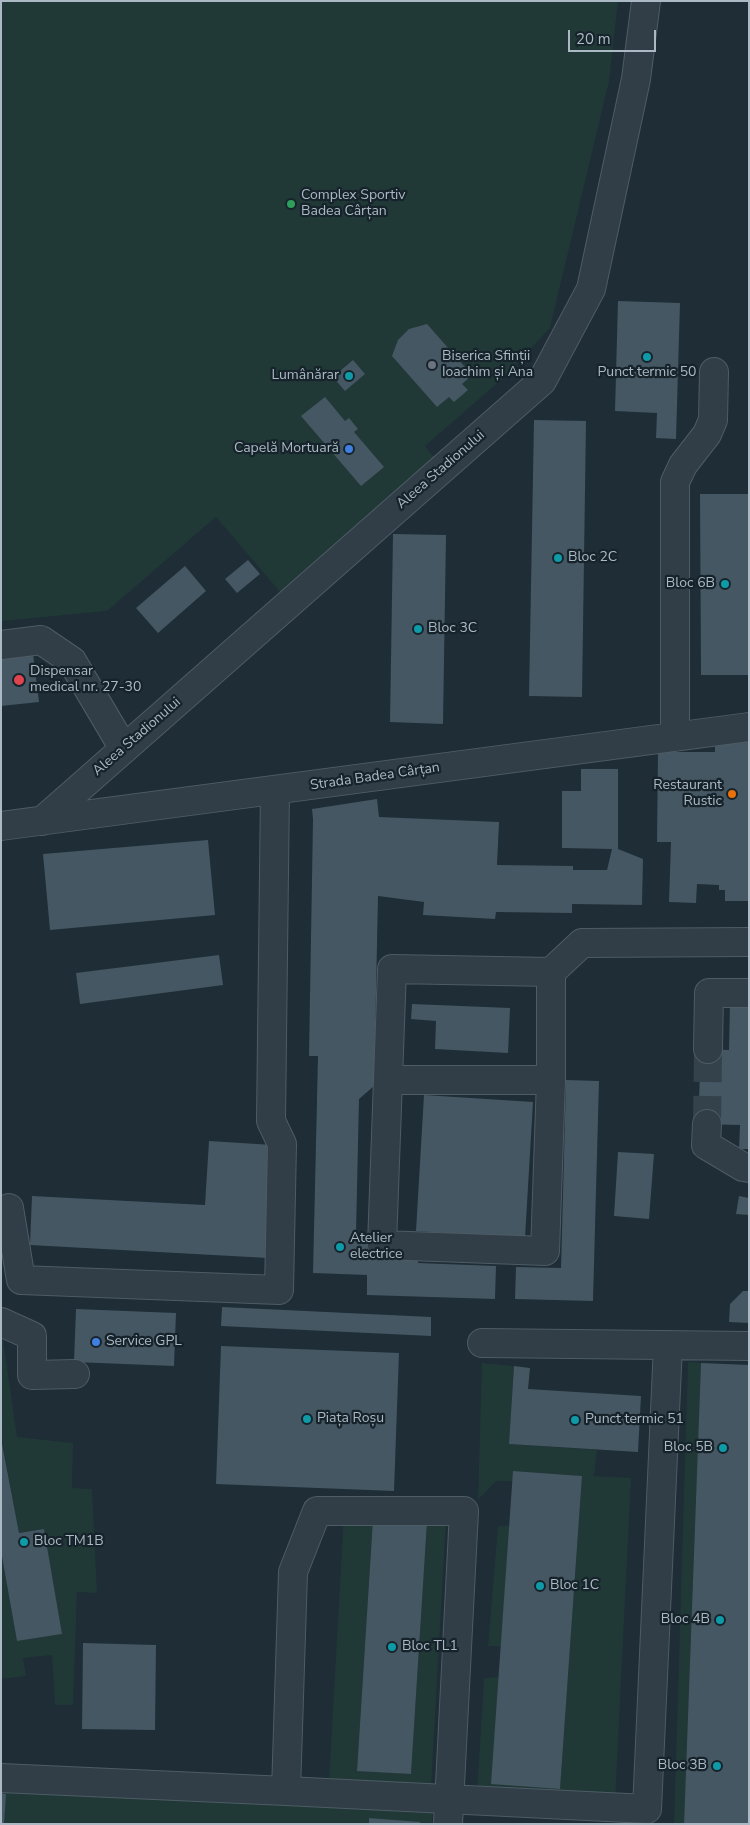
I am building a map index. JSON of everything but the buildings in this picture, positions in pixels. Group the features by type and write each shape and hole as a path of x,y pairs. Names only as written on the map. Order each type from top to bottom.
{"street":[{"name":"Aleea Stadionului","path":"42,821 542,381 591,289 636,79 646,1"},
{"path":"675,737 675,482 683,465 707,434 713,420 714,372"},
{"path":"1,645 41,640 72,661 124,749"},
{"name":"Strada Badea Cârțan","path":"1,826 749,727"},
{"path":"10,1208 21,1280 279,1290 282,1144 271,1121 274,790"},
{"path":"551,972 551,1080 545,1251 382,1245 392,969 551,972 582,943 749,942"},
{"path":"708,1049 709,993 749,994"},
{"path":"388,1080 551,1080"},
{"path":"706,1124 706,1145 743,1167 749,1168"},
{"path":"1,1322 32,1336 32,1375 75,1374"},
{"path":"482,1343 749,1346"},
{"path":"1,1778 286,1791 448,1812 647,1809 668,1346"},
{"path":"286,1791 293,1572 316,1511 464,1511 448,1812"}],"green space":[{"name":"Complex Sportiv Badea Cârțan","path":"1,1 618,1 609,81 550,328 501,380 425,446 435,458 281,593 216,517 107,611 1,621"},
{"path":"1,1337 3,1339 17,1437 73,1443 72,1488 92,1489 97,1593 77,1592 73,1705 55,1705 52,1655 23,1658 26,1676 1,1679 1,1551 17,1641 62,1634 44,1529 19,1533 1,1434"},
{"path":"688,1362 701,1363 684,1824 674,1824"},
{"path":"482,1363 514,1366 509,1444 597,1450 594,1476 631,1478 615,1802 477,1795 484,1678 499,1677 560,1788 582,1476 514,1471 513,1481 496,1481 478,1500"},
{"path":"344,1513 446,1519 431,1787 329,1781","holes":["373,1519 427,1523 411,1774 357,1770"]},
{"path":"498,1526 510,1526 501,1646 488,1646"},
{"path":"6,1787 433,1810 432,1824 369,1818 369,1824 12,1824 4,1823"}],"tunnel":[{"path":"707,1124 708,1049"}],"place":[{"name":"Complex Sportiv Badea Cârțan","path":"291,204"},
{"name":"Punct termic 50","path":"647,357"},
{"name":"Biserica Sfinții Ioachim și Ana","path":"432,365"},
{"name":"Lumânărar","path":"349,376"},
{"name":"Capelă Mortuară","path":"349,449"},
{"name":"Bloc 2C","path":"558,558"},
{"name":"Bloc 6B","path":"725,584"},
{"name":"Bloc 3C","path":"418,629"},
{"name":"Dispensar medical nr. 27-30","path":"19,680"},
{"name":"Restaurant Rustic","path":"732,794"},
{"name":"Atelier electrice","path":"340,1247"},
{"name":"Service GPL","path":"96,1342"},
{"name":"Piața Roșu","path":"307,1419"},
{"name":"Punct termic 51","path":"575,1420"},
{"name":"Bloc 5B","path":"723,1448"},
{"name":"Bloc TM1B","path":"24,1542"},
{"name":"Bloc 1C","path":"540,1586"},
{"name":"Bloc 4B","path":"720,1620"},
{"name":"Bloc TL1","path":"392,1647"},
{"name":"Bloc 3B","path":"717,1766"}]}
